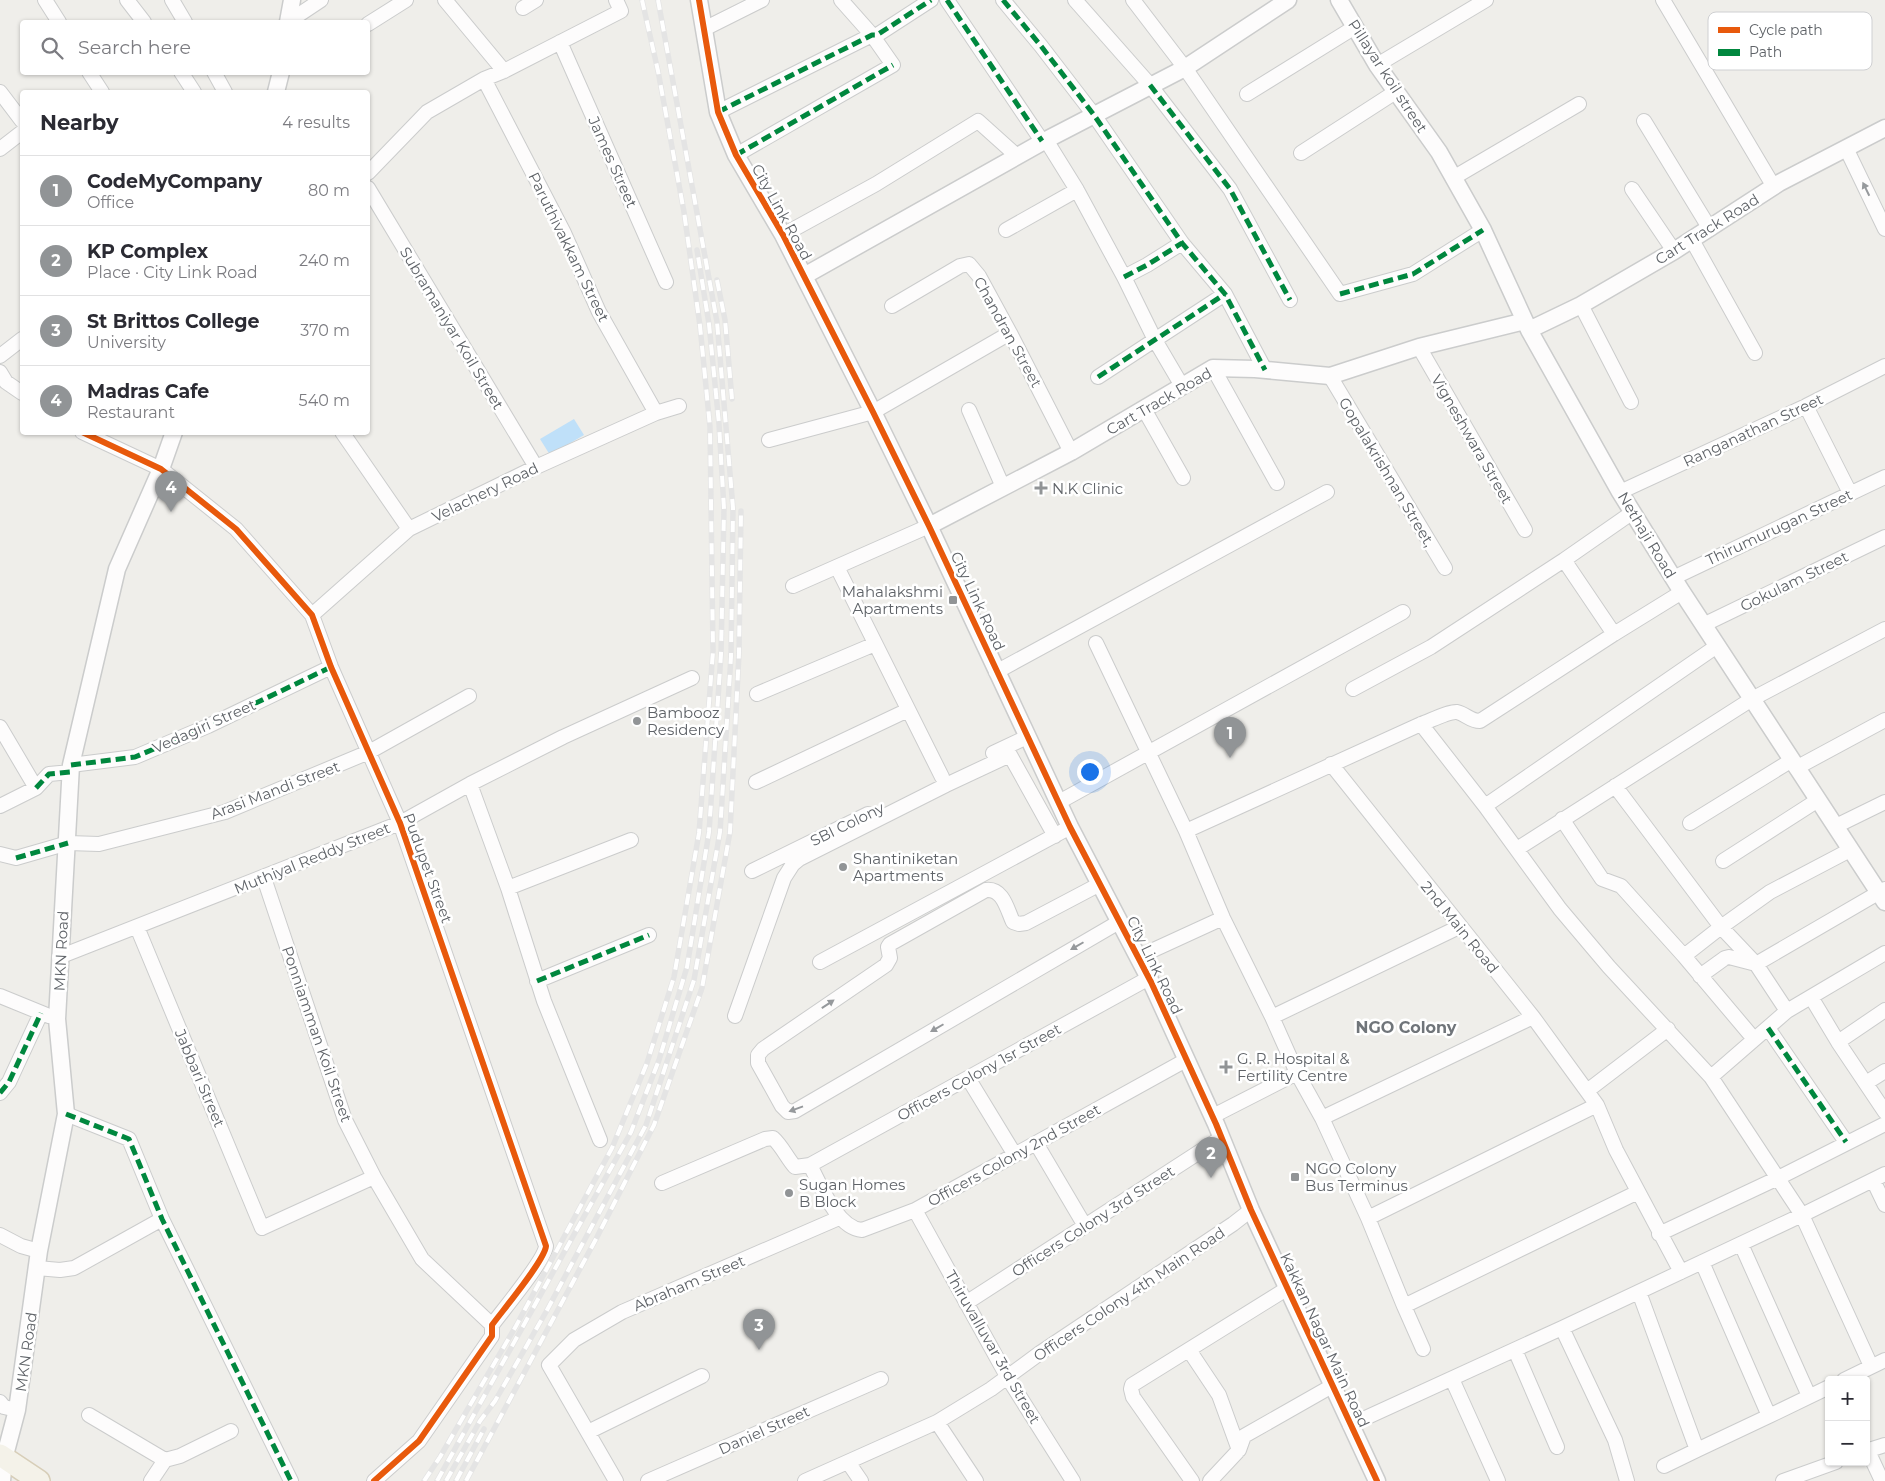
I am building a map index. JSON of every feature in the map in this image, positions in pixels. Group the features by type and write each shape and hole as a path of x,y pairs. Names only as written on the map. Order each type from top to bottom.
{"main road":[{"path":"1,1458 40,1481"}],"street":[{"path":"45,0 58,20"},
{"path":"127,0 142,20"},
{"path":"172,0 184,20"},
{"path":"288,20 292,0"},
{"path":"291,20 321,0"},
{"path":"370,23 406,0"},
{"path":"445,0 504,71"},
{"path":"523,8 536,0"},
{"path":"370,171 427,112 484,80 621,11 616,0"},
{"name":"City Link Road","path":"699,0 718,112 736,155 783,235 929,526 1070,827 1149,978 1212,1116 1251,1210"},
{"path":"704,29 762,0"},
{"path":"736,155 893,65 872,34 842,0"},
{"path":"718,112 872,34 877,35 932,0"},
{"path":"947,0 1077,190 1124,276 1155,340 1182,386"},
{"path":"1003,0 1042,46 1094,115 1182,243 1225,294 1265,370"},
{"path":"1075,0 1150,86 1230,189 1290,300"},
{"path":"1133,0 1185,68 1340,294 1413,274 1483,230"},
{"path":"804,276 1044,141 1185,68 1288,0"},
{"name":"Pillayar koil street","path":"1339,0 1377,65 1438,152"},
{"path":"1377,65 1486,0"},
{"path":"1663,0 1774,187"},
{"path":"1247,94 1355,27"},
{"name":"James Street","path":"560,42 666,282"},
{"path":"91,75 101,90"},
{"path":"183,75 193,90"},
{"path":"216,75 225,90"},
{"name":"Paruthivakkam Street","path":"484,80 564,233 599,312 656,413"},
{"path":"1301,154 1397,91"},
{"path":"0,92 20,118"},
{"path":"1453,178 1579,104"},
{"path":"783,235 876,184 978,121 1017,156"},
{"path":"1644,121 1710,229"},
{"name":"Cart Track Road","path":"929,526 1071,452 1213,368 1265,370 1330,376 1418,347 1527,325 1581,305 1710,229 1774,187 1885,128"},
{"path":"0,149 20,134"},
{"path":"1846,148 1885,229"},
{"name":"Nethaji Road","path":"1438,152 1483,230 1527,325 1620,492 1716,646 1850,850 1883,895"},
{"path":"1632,189 1674,251"},
{"path":"1006,230 1077,190"},
{"name":"Subramaniyar Koil Street","path":"370,191 536,467"},
{"path":"1692,240 1755,353"},
{"path":"1124,276 1148,265 1182,243"},
{"name":"Chandran Street","path":"892,306 960,266 969,264 979,276 1010,333 1071,452"},
{"path":"1098,377 1225,294"},
{"path":"1581,305 1631,402"},
{"path":"769,440 873,412 1010,333"},
{"path":"0,356 20,341"},
{"name":"Vigneshwara Street","path":"1418,347 1525,530"},
{"name":"Ranganathan Street","path":"1620,492 1806,406 1885,366"},
{"path":"1213,368 1277,483"},
{"name":"Gopalakrishnan Street,","path":"1330,376 1445,568"},
{"path":"2,382 20,392"},
{"name":"Velachery Road","path":"312,615 409,529 536,467 656,413 679,406"},
{"path":"1806,406 1850,493"},
{"path":"1144,409 1183,478"},
{"path":"969,410 1003,487"},
{"name":"Pudupet Street","path":"87,435 161,469 236,529 312,615 331,667 400,823 546,1249 492,1325"},
{"name":"MKN Road","path":"2,1481 1,1458 17,1410 30,1328 39,1251 66,1114 57,1019 71,769 116,569 161,469 173,435"},
{"path":"344,435 409,529"},
{"name":"Thirumurugan Street","path":"1673,578 1885,477"},
{"path":"996,672 1327,492"},
{"path":"1353,690 1431,648 1633,512"},
{"path":"793,586 929,526"},
{"name":"Gokulam Street","path":"1703,624 1885,537"},
{"path":"1564,560 1614,634"},
{"path":"837,567 942,777"},
{"path":"1186,831 1330,764 1453,712 1459,712 1473,721 1480,721 1682,592"},
{"path":"1059,802 1403,612"},
{"path":"1516,849 1752,699 1885,628"},
{"path":"1096,643 1186,831 1223,918 1272,1017 1297,1073 1322,1118 1368,1218 1423,1349"},
{"path":"758,694 875,644"},
{"path":"1485,806 1716,646"},
{"name":"Vedagiri Street","path":"0,806 36,788 49,774 135,757 208,726 331,667"},
{"name":"Muthiyal Reddy Street","path":"59,957 400,823 470,784 563,737 692,678"},
{"name":"Arasi Mandi Street","path":"0,854 16,858 68,843 99,844 225,812 369,752 469,696"},
{"path":"756,782 908,710"},
{"path":"1690,823 1794,764 1885,720"},
{"path":"1421,724 1485,806 1560,909 1609,967 1711,1077 1802,1216 1871,1366"},
{"path":"0,727 36,788"},
{"name":"SBI Colony","path":"752,871 1027,736"},
{"path":"735,1016 784,878 793,864 799,859 1010,755 1055,836"},
{"name":"2nd Main Road","path":"1330,764 1533,1017 1597,1104 1616,1150 1680,1272"},
{"path":"470,784 508,888 537,981 600,1140"},
{"path":"1615,786 1721,927 1756,964 1787,1010"},
{"path":"1723,861 1818,800"},
{"path":"1836,826 1885,802"},
{"path":"1562,819 1602,879 1621,886 1684,956 1754,1039"},
{"path":"820,962 1070,827"},
{"path":"508,888 630,840"},
{"path":"1684,956 1770,892 1850,850"},
{"name":"Ponniamman Koil Street","path":"264,878 345,1120 374,1177 422,1259 492,1325"},
{"path":"1100,884 1026,923 1019,924 1013,922 999,892 992,889 986,890 890,944 888,947 890,958 886,965 763,1048 758,1055 758,1063 782,1106 788,1112 795,1112 1119,922"},
{"path":"1700,976 1725,958 1730,957 1756,964 1883,895"},
{"path":"1138,957 1223,918"},
{"path":"1272,1017 1459,926"},
{"name":"Jabbari Street","path":"137,927 262,1228 374,1177"},
{"path":"537,981 649,936"},
{"path":"1711,1077 1787,1010 1885,952"},
{"name":"Officers Colony 1sr Street","path":"810,1165 1149,978"},
{"path":"0,996 57,1019"},
{"path":"1811,997 1838,1042 1885,1112"},
{"path":"1838,1042 1885,1010"},
{"path":"0,1093 9,1082 41,1012"},
{"path":"1322,1118 1533,1017"},
{"path":"1768,1028 1846,1142"},
{"path":"1588,1091 1668,1029"},
{"name":"Officers Colony 2nd Street","path":"839,1218 853,1230 862,1230 915,1210 1186,1060"},
{"path":"1866,1083 1885,1071"},
{"path":"1212,1116 1297,1073"},
{"path":"968,1078 1015,1155"},
{"path":"1368,1218 1597,1104"},
{"path":"66,1114 129,1139 162,1219 291,1481"},
{"path":"1659,1234 1778,1178 1846,1142 1885,1124"},
{"path":"662,1183 765,1139 772,1138 778,1143 795,1167 810,1165 839,1218"},
{"name":"Officers Colony 3rd Street","path":"966,1303 1221,1138"},
{"path":"1036,1143 1085,1226"},
{"path":"1350,1425 1802,1216 1879,1177 1885,1206"},
{"path":"1404,1306 1638,1192"},
{"name":"Thiruvalluvar 3rd Street","path":"915,1210 1008,1378 1073,1481"},
{"name":"Kakkan Nagar Main Road","path":"1251,1210 1377,1481"},
{"name":"Officers Colony 4th Main Road","path":"805,1481 937,1422 1008,1378 1040,1353 1251,1210"},
{"name":"Abraham Street","path":"588,1432 549,1364 574,1340 622,1312 839,1218"},
{"path":"37,1268 60,1270 74,1268 162,1219"},
{"path":"0,1234 21,1246 39,1251"},
{"path":"1741,1244 1810,1396"},
{"path":"1702,1262 1769,1416"},
{"path":"1192,1481 1134,1397 1131,1389 1132,1385 1288,1288"},
{"path":"1639,1292 1697,1450"},
{"path":"374,1481 419,1441 492,1336 492,1325"},
{"path":"1562,1328 1615,1440 1627,1481"},
{"path":"1189,1350 1219,1395 1239,1450"},
{"path":"1514,1350 1557,1447"},
{"path":"1852,1376 1885,1360"},
{"path":"616,1481 588,1432 702,1376"},
{"name":"Daniel Street","path":"648,1481 881,1379"},
{"path":"1452,1379 1498,1481"},
{"path":"1210,1481 1239,1450 1244,1436 1332,1386"},
{"path":"1664,1466 1825,1389"},
{"path":"0,1402 4,1407 17,1410"},
{"path":"89,1416 165,1460"},
{"path":"937,1422 976,1481"},
{"path":"151,1481 165,1460 180,1456 231,1431"},
{"path":"1870,1450 1885,1444"},
{"path":"1870,1457 1882,1481"},
{"path":"848,1462 860,1481"},
{"path":"1783,1481 1825,1466"}],"water":[{"path":"574,419 584,435 550,455 540,439"}],"railway":[{"path":"424,1481 440,1457 516,1326 612,1148 647,1063 674,977 699,833 713,651 710,427 700,326 684,212 658,71 642,0"},
{"path":"446,1481 546,1312 646,1125 694,980 720,832 731,656 733,508 717,322 658,0"},
{"path":"437,1481 631,1132 659,1060 687,967 709,832 721,654 724,509 719,424 709,324 697,250"},
{"path":"717,280 725,320 732,399"},
{"path":"466,1481 596,1239 654,1125 702,988 730,832 739,653 741,511"},
{"path":"456,1481 484,1429"}],"marked path":[{"path":"718,112 872,35 877,35 931,0"},
{"path":"947,0 1042,141"},
{"path":"1003,0 1094,115 1182,243 1225,294 1265,370"},
{"path":"736,155 893,65"},
{"path":"1150,85 1230,189 1290,300"},
{"path":"1340,294 1413,274 1483,230"},
{"path":"1124,277 1182,243"},
{"path":"1098,377 1225,294"},
{"path":"71,765 135,757 208,726 331,667"},
{"path":"36,788 49,774 71,772"},
{"path":"16,858 68,843"},
{"path":"537,981 649,935"},
{"path":"0,1093 9,1082 41,1013"},
{"path":"1768,1028 1846,1142"},
{"path":"66,1114 129,1139 162,1219 291,1481"}],"cycle path":[{"path":"699,0 718,112 736,155 783,235 873,412 929,526 1070,827 1151,982 1216,1124 1251,1210 1377,1481"},
{"path":"88,435 161,469 236,529 312,615 331,667 400,823 546,1246 539,1262 492,1325 492,1336 419,1441 374,1481"}],"place":[{"name":"N.K Clinic","path":"1041,488"},
{"name":"Madras Cafe","path":"171,512"},
{"name":"Mahalakshmi Apartments","path":"953,600"},
{"name":"Bambooz Residency","path":"637,721"},
{"name":"CodeMyCompany","path":"1230,758"},
{"name":"Shantiniketan Apartments","path":"843,867"},
{"name":"G. R. Hospital & Fertility Centre","path":"1226,1067"},
{"name":"NGO Colony Bus Terminus","path":"1295,1177"},
{"name":"KP Complex","path":"1211,1178"},
{"name":"Sugan Homes B Block","path":"789,1193"},
{"name":"St Brittos College","path":"759,1350"}],"district":[{"name":"NGO Colony","path":"1406,1027"}]}
